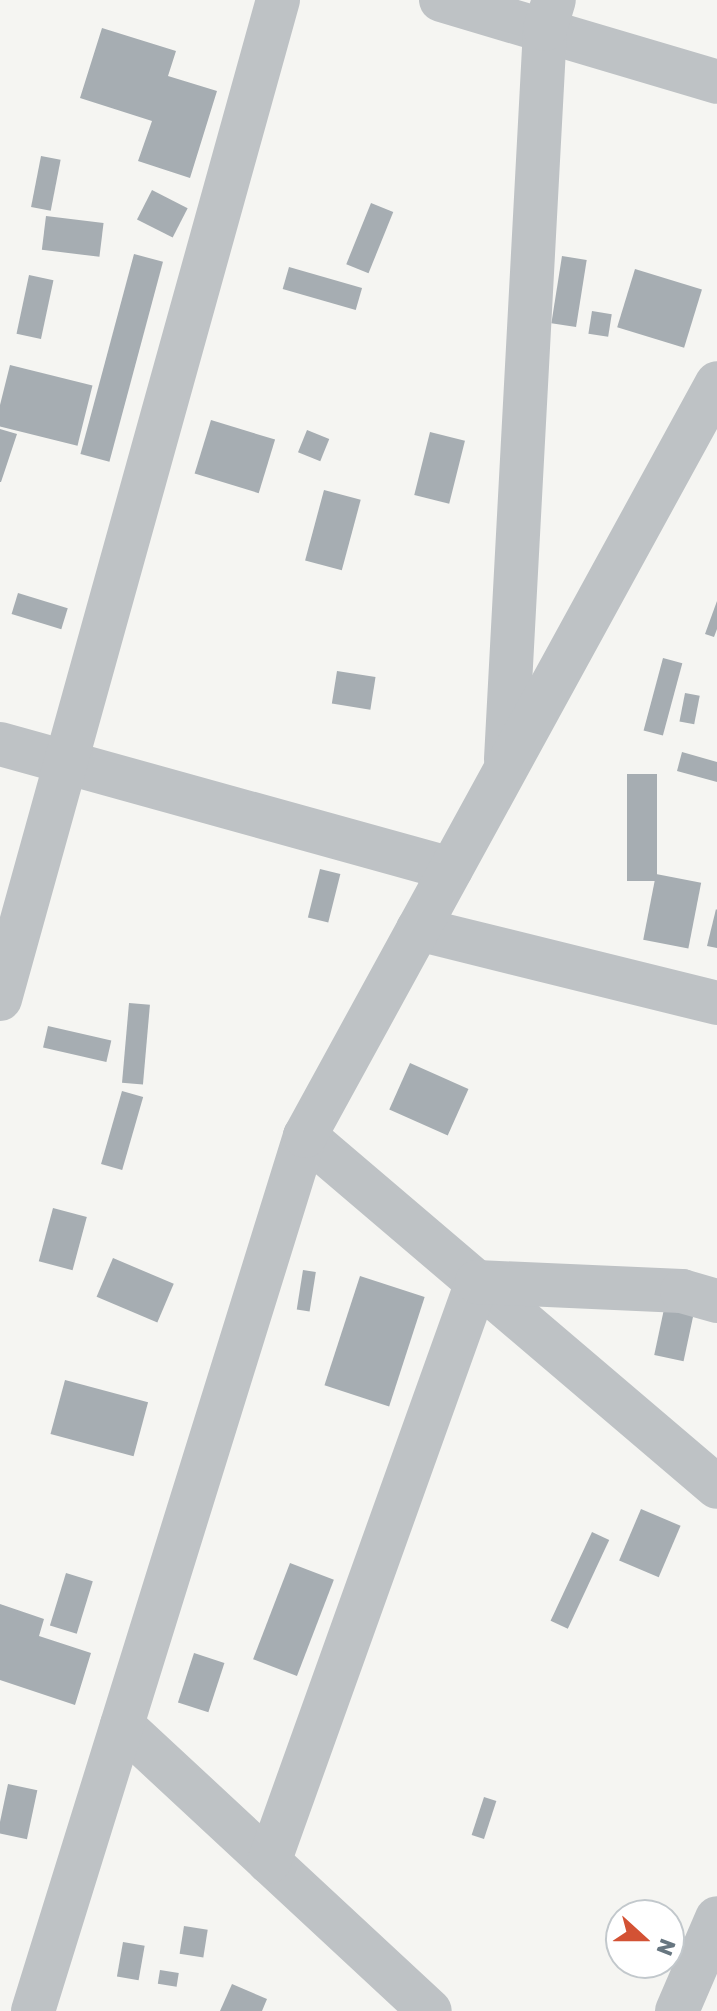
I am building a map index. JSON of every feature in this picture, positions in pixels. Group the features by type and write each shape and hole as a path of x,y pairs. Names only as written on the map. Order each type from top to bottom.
{"street":[{"path":"0,999 278,0"},
{"path":"441,0 549,15 717,82"},
{"path":"505,771 549,15"},
{"path":"33,2011 305,1136 505,771 703,440 717,383"},
{"path":"0,744 451,869"},
{"path":"418,929 717,1003"},
{"path":"305,1136 717,1487"},
{"path":"477,1282 682,1291 717,1301"},
{"path":"269,1862 477,1282"},
{"path":"122,1725 430,2011"},
{"path":"677,2011 717,1918"}],"building":[{"path":"102,28 176,51 168,76 217,91 190,178 138,161 152,121 80,98"},
{"path":"41,156 61,160 51,211 31,207"},
{"path":"152,190 188,208 173,238 137,219"},
{"path":"371,203 393,212 369,273 346,264"},
{"path":"46,216 104,223 99,257 42,250"},
{"path":"134,254 163,262 109,462 80,454"},
{"path":"562,256 587,260 576,327 551,323"},
{"path":"289,267 362,288 356,310 283,289"},
{"path":"635,269 702,289 684,348 617,327"},
{"path":"29,275 53,280 41,339 17,334"},
{"path":"592,311 612,314 608,337 588,334"},
{"path":"10,365 92,386 77,446 0,426 0,405"},
{"path":"211,420 275,440 259,493 195,474"},
{"path":"0,429 17,434 1,482 0,482"},
{"path":"307,430 329,439 320,461 298,452"},
{"path":"430,432 465,441 449,504 414,495"},
{"path":"324,490 361,500 342,570 305,561"},
{"path":"18,593 68,608 61,629 12,614"},
{"path":"717,601 717,629 714,637 705,634"},
{"path":"663,658 682,663 663,736 644,730"},
{"path":"337,671 376,677 370,710 332,704"},
{"path":"685,693 700,696 694,724 679,721"},
{"path":"682,752 717,762 717,782 677,771"},
{"path":"627,774 657,774 657,881 627,881"},
{"path":"320,869 340,874 328,923 308,918"},
{"path":"656,874 701,883 688,949 643,940"},
{"path":"717,910 717,948 707,946"},
{"path":"129,1003 150,1005 143,1085 122,1083"},
{"path":"48,1026 111,1041 106,1062 43,1047"},
{"path":"410,1063 468,1089 448,1136 389,1110"},
{"path":"122,1091 143,1097 122,1170 101,1164"},
{"path":"53,1208 87,1217 73,1270 39,1261"},
{"path":"113,1258 174,1284 157,1322 97,1297"},
{"path":"303,1270 316,1272 310,1312 297,1310"},
{"path":"360,1276 425,1297 389,1406 324,1385"},
{"path":"664,1309 693,1315 684,1361 654,1355"},
{"path":"65,1380 148,1402 134,1456 51,1434"},
{"path":"641,1509 681,1526 659,1577 619,1561"},
{"path":"592,1532 609,1540 568,1629 551,1621"},
{"path":"290,1563 334,1580 297,1676 253,1659"},
{"path":"66,1573 93,1581 77,1634 50,1626"},
{"path":"0,1604 44,1619 39,1636 91,1653 75,1705 0,1680"},
{"path":"194,1653 224,1663 208,1712 178,1702"},
{"path":"8,1784 37,1790 27,1839 0,1833"},
{"path":"484,1797 496,1801 484,1839 472,1835"},
{"path":"184,1926 208,1930 203,1957 180,1954"},
{"path":"123,1942 145,1946 139,1980 117,1976"},
{"path":"160,1970 179,1973 177,1987 158,1984"},
{"path":"232,1984 267,1999 262,2011 220,2011"}]}
